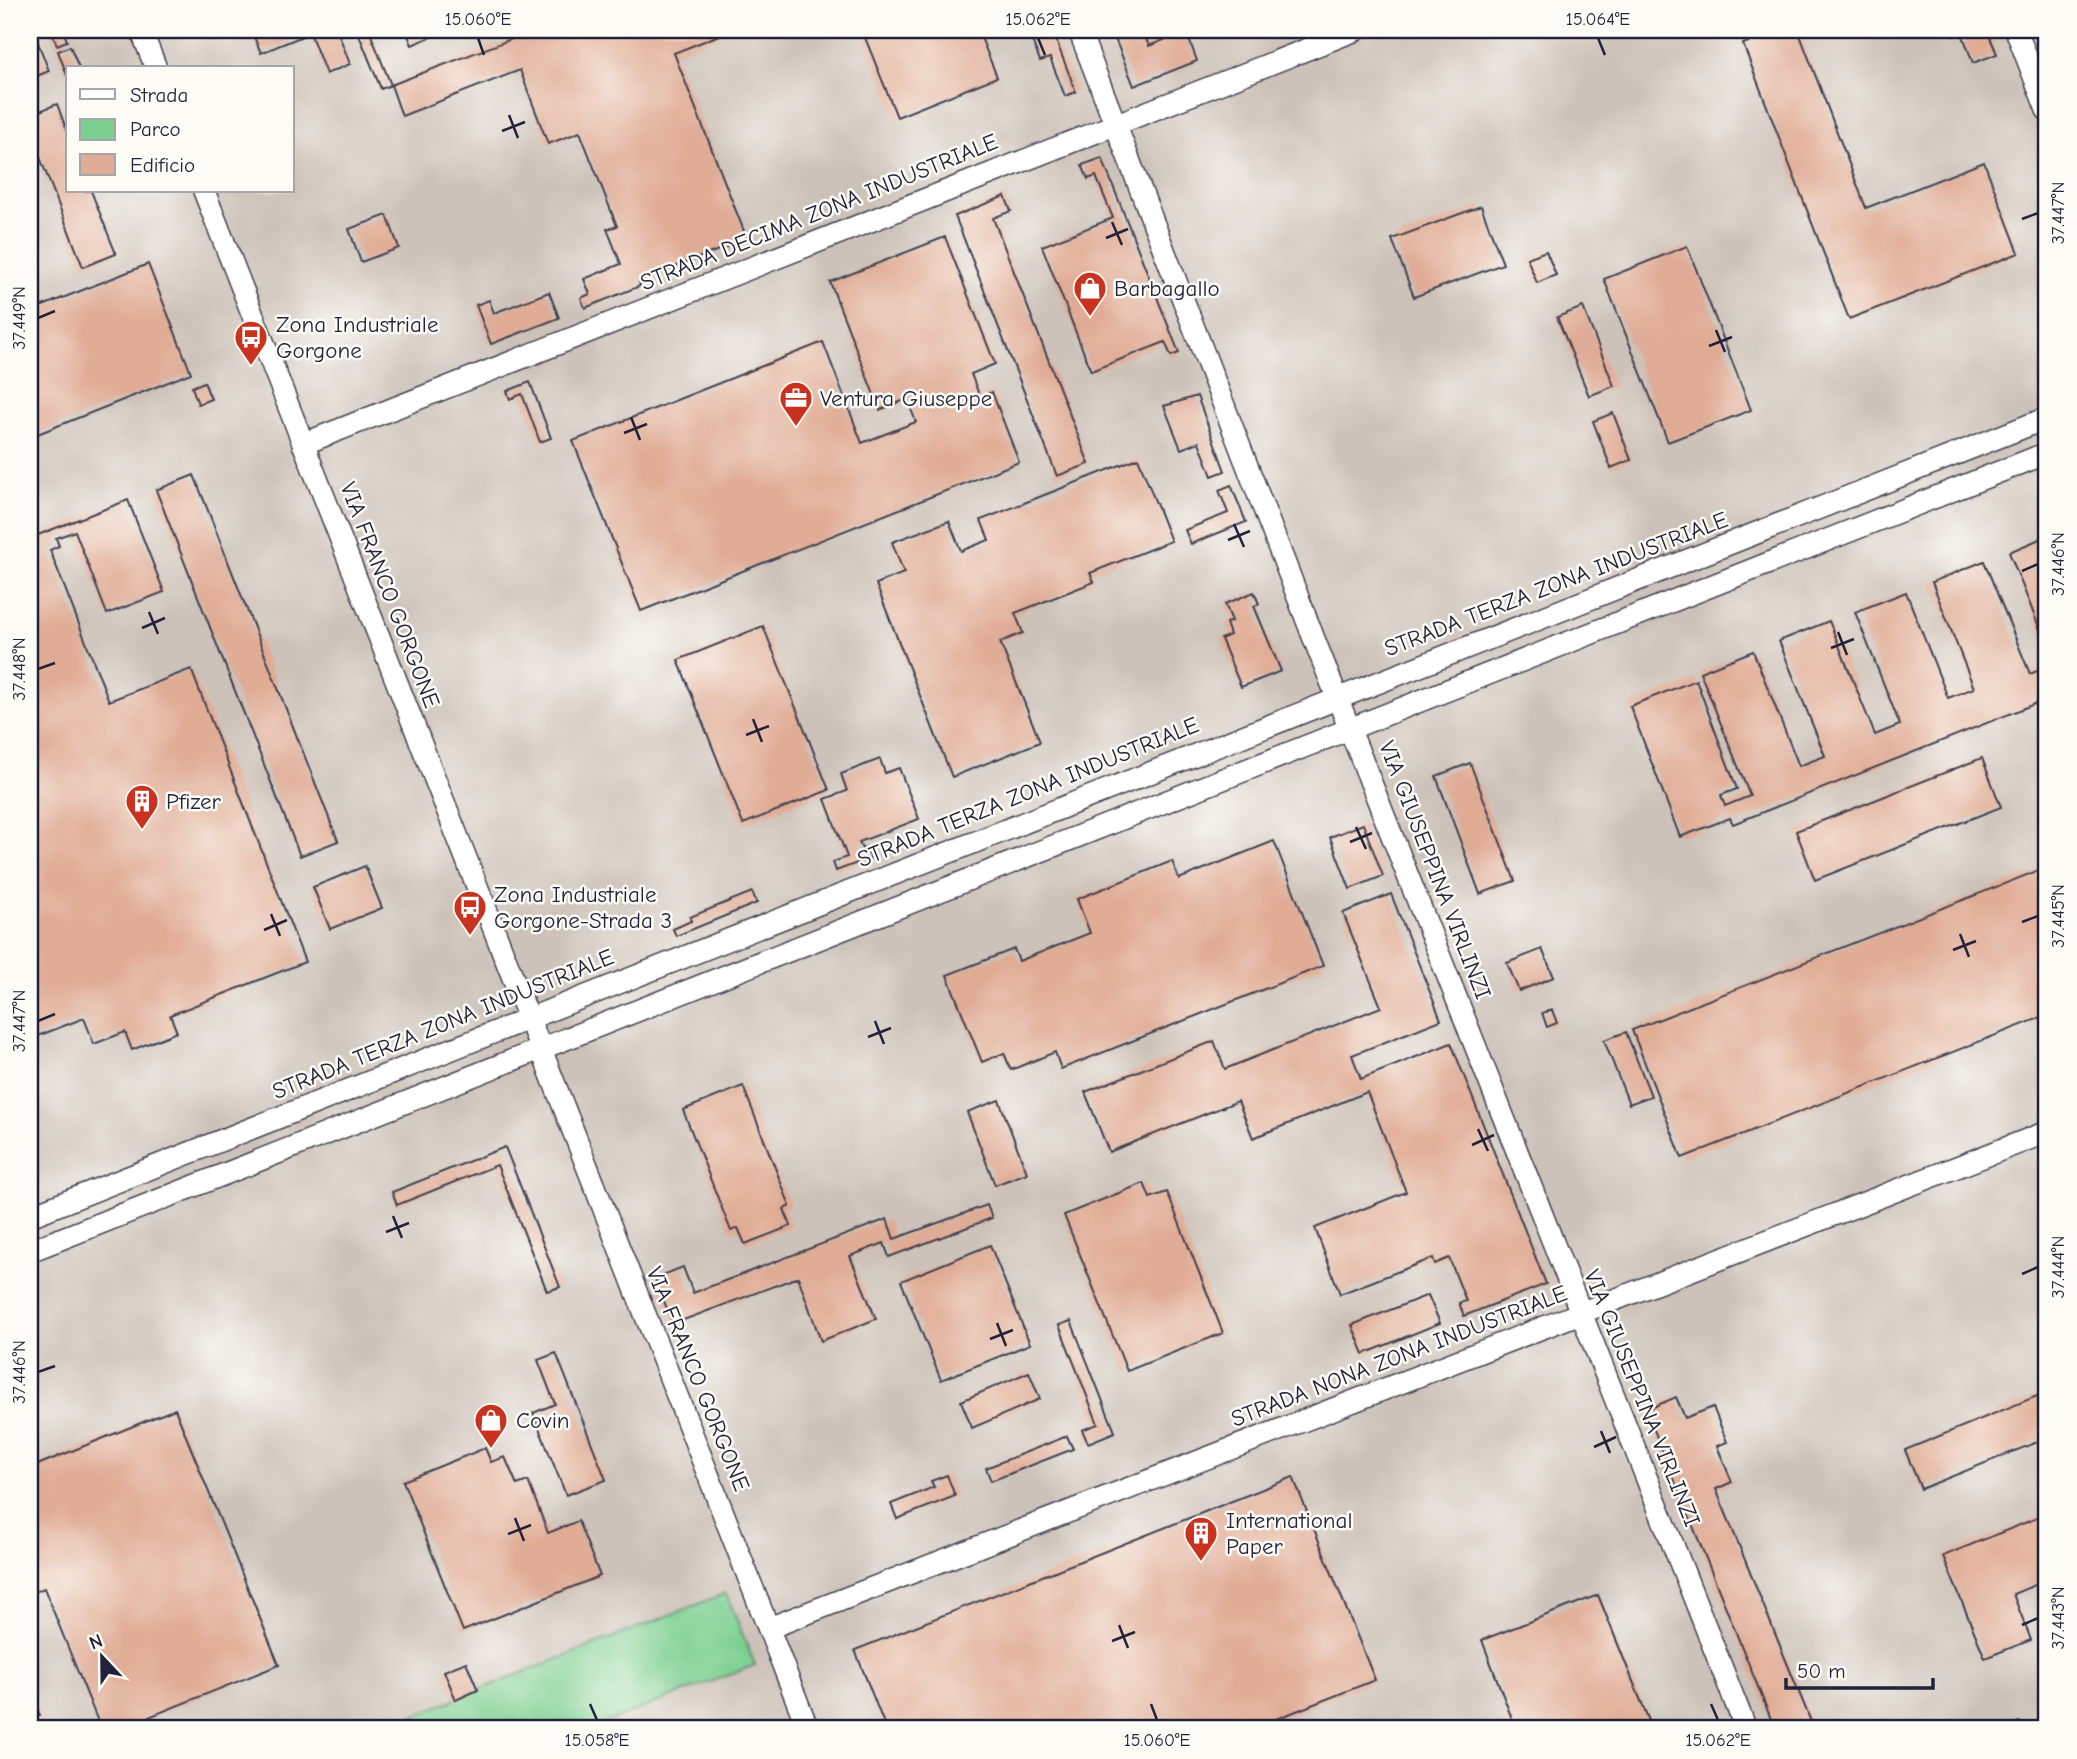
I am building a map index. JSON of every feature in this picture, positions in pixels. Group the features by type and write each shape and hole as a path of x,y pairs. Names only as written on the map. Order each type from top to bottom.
{"street":[{"path":"141,30 155,66"},
{"name":"VIA GIUSEPPINA VIRLINZI","path":"1079,30 1580,1314 1746,1729"},
{"name":"STRADA DECIMA ZONA INDUSTRIALE","path":"303,444 1356,30"},
{"path":"2016,30 2047,110"},
{"name":"VIA FRANCO GORGONE","path":"204,192 808,1729"},
{"name":"STRADA TERZA ZONA INDUSTRIALE","path":"30,1216 527,1017 2047,418"},
{"path":"30,1251 2047,453"},
{"name":"STRADA NONA ZONA INDUSTRIALE","path":"769,1628 2047,1132"}],"shaded area":[{"path":"30,30 2047,30 2047,1729 30,1729"}],"green space":[{"path":"726,1593 755,1665 589,1729 380,1729"}],"building":[{"path":"30,30 33,30 49,71 30,79"},
{"path":"51,30 63,30 67,41 57,45"},
{"path":"251,30 337,30 350,64 326,74 310,33 261,53"},
{"path":"357,30 369,30 391,85 381,89"},
{"path":"406,30 439,30 440,33 412,45"},
{"path":"535,30 732,30 674,53 747,239 639,281 640,286 585,308 581,298 590,294 584,279 621,264 607,229 617,226 580,132 548,144 520,70 402,116 391,85"},
{"path":"862,30 978,30 997,77 897,117"},
{"path":"1028,30 1052,30 1076,92 1065,96 1050,58 1040,61"},
{"path":"1128,30 1142,30 1149,46 1186,31 1197,61 1134,86 1114,36"},
{"path":"1780,30 1798,30 1866,208 1984,162 2019,253 1849,319 1743,44"},
{"path":"1951,30 1987,30 1997,54 1973,63 1962,33 1954,36"},
{"path":"70,46 78,66 66,66 66,73 58,51"},
{"path":"57,104 66,129 66,192 91,192 116,254 83,267 30,132 30,115"},
{"path":"1102,158 1179,353 1171,356 1165,342 1091,371 1042,246 1113,218 1096,176 1088,179 1082,165"},
{"path":"1005,196 1011,211 993,218 1089,464 1057,476 955,216"},
{"path":"1481,206 1503,264 1414,297 1392,239"},
{"path":"387,215 399,248 361,262 349,229"},
{"path":"945,237 995,364 971,374 980,397 992,392 1019,462 641,611 573,441 823,342 862,443 916,422 907,399 880,410 830,282"},
{"path":"1687,246 1751,410 1668,442 1604,279"},
{"path":"1546,251 1556,275 1537,283 1527,258"},
{"path":"148,264 191,373 30,437 30,311"},
{"path":"549,292 559,318 491,344 476,305 489,300 494,313"},
{"path":"1583,307 1614,386 1589,396 1557,317"},
{"path":"204,382 211,399 198,404 192,387"},
{"path":"530,382 551,438 540,442 522,394 510,399 507,391"},
{"path":"1197,396 1225,471 1212,476 1199,442 1181,449 1164,406"},
{"path":"1613,413 1631,460 1611,468 1593,421"},
{"path":"1138,458 1171,541 1090,573 1094,582 1015,613 1023,633 1000,642 1040,742 952,777 876,584 904,573 892,542 949,521 961,551 989,540 981,520"},
{"name":"Pfizer","path":"194,475 338,841 300,856 156,490"},
{"path":"1231,485 1246,522 1191,544 1185,530 1228,513 1219,490"},
{"name":"Pfizer","path":"128,500 164,592 107,614 75,531 56,538 59,546 50,550 109,701 191,669 305,962 170,1015 177,1032 132,1050 125,1032 94,1044 84,1018 30,1039 30,538"},
{"path":"2047,536 2047,647 2009,552"},
{"path":"1984,561 2030,674 2047,667 2047,699 1733,824 1730,818 1680,837 1630,706 1696,680 1737,789 1721,795 1725,806 1750,796 1700,672 1753,651 1799,766 1825,756 1779,641 1829,621 1875,735 1900,725 1855,612 1906,592 1948,698 1974,688 1932,582"},
{"path":"1254,592 1259,604 1254,606 1281,671 1241,687 1221,639 1230,635 1226,623 1232,621 1225,604"},
{"path":"763,626 829,790 743,824 678,660"},
{"path":"1982,758 2001,807 1815,880 1796,831"},
{"path":"880,759 885,773 899,768 919,819 859,842 862,849 866,847 871,858 836,871 833,862 847,857 825,799 847,791 841,774"},
{"path":"1470,763 1515,881 1480,894 1436,776"},
{"path":"1363,824 1383,876 1350,889 1330,837"},
{"path":"1274,841 1323,966 1061,1069 1055,1052 1011,1070 1004,1053 982,1062 947,975 1014,949 1019,961 1090,933 1077,899 1172,861 1179,879"},
{"path":"365,866 382,908 330,929 313,887"},
{"path":"2047,867 2047,1015 1682,1158 1632,1030"},
{"path":"752,892 757,903 676,936 673,929 691,921 690,917"},
{"path":"1391,894 1441,1020 1352,1055 1361,1079 1451,1043 1546,1284 1464,1316 1459,1303 1466,1301 1449,1258 1435,1264 1433,1258 1340,1294 1315,1228 1406,1192 1367,1092 1253,1138 1238,1101 1109,1152 1085,1092 1214,1041 1225,1069 1381,1007 1343,913"},
{"path":"1542,949 1554,977 1519,991 1507,963"},
{"path":"1552,1010 1557,1023 1547,1027 1542,1013"},
{"path":"1626,1032 1651,1096 1629,1104 1604,1040"},
{"path":"743,1086 790,1206 784,1209 791,1226 745,1244 738,1228 731,1231 683,1110"},
{"path":"999,1100 1027,1173 995,1185 967,1112"},
{"path":"505,1147 560,1287 547,1291 497,1165 397,1205 392,1192"},
{"path":"1144,1183 1150,1198 1167,1192 1223,1333 1127,1371 1064,1215"},
{"path":"987,1205 992,1218 889,1257 884,1243 850,1256 876,1319 821,1341 798,1277 673,1324 655,1278 683,1267 693,1293 887,1219 894,1239"},
{"path":"990,1245 1030,1344 941,1380 901,1281"},
{"path":"1428,1295 1440,1323 1364,1354 1352,1325"},
{"path":"1071,1321 1115,1432 1088,1443 1082,1430 1098,1424 1059,1325"},
{"path":"556,1353 606,1480 566,1495 533,1413 555,1404 538,1360"},
{"path":"1029,1372 1040,1399 972,1428 961,1401"},
{"path":"2047,1392 2047,1438 1921,1489 1905,1450"},
{"path":"1676,1397 1685,1418 1713,1407 1727,1442 1717,1446 1732,1482 1716,1489 1814,1729 1775,1729 1646,1410"},
{"path":"175,1409 279,1665 119,1729 101,1729 44,1588 30,1594 30,1468"},
{"path":"1067,1436 1073,1449 991,1481 986,1468"},
{"path":"485,1448 491,1462 505,1457 517,1485 528,1481 548,1533 578,1521 600,1576 463,1631 403,1481"},
{"path":"947,1475 955,1496 897,1519 891,1504 934,1487 931,1481"},
{"name":"International Paper","path":"1293,1477 1375,1680 1251,1729 886,1729 855,1650"},
{"path":"2047,1514 2047,1580 2013,1594 2031,1640 1985,1658 1943,1556"},
{"path":"1598,1595 1649,1721 1629,1729 1487,1729 1512,1719 1482,1640"},
{"path":"466,1662 478,1690 456,1700 444,1671"},
{"path":"30,1690 40,1716 30,1720"},
{"path":"2047,1718 2047,1729 2002,1729 2019,1722 2022,1728"}],"waterway":[{"path":"2038,30 2047,53"}],"place":[{"name":"Barbagallo","path":"1090,318"},
{"name":"Zona Industriale Gorgone","path":"251,367"},
{"name":"Ventura Giuseppe","path":"796,428"},
{"name":"Pfizer","path":"142,831"},
{"name":"Zona Industriale Gorgone-Strada 3","path":"470,937"},
{"name":"Covin","path":"491,1450"},
{"name":"International Paper","path":"1201,1563"}]}
